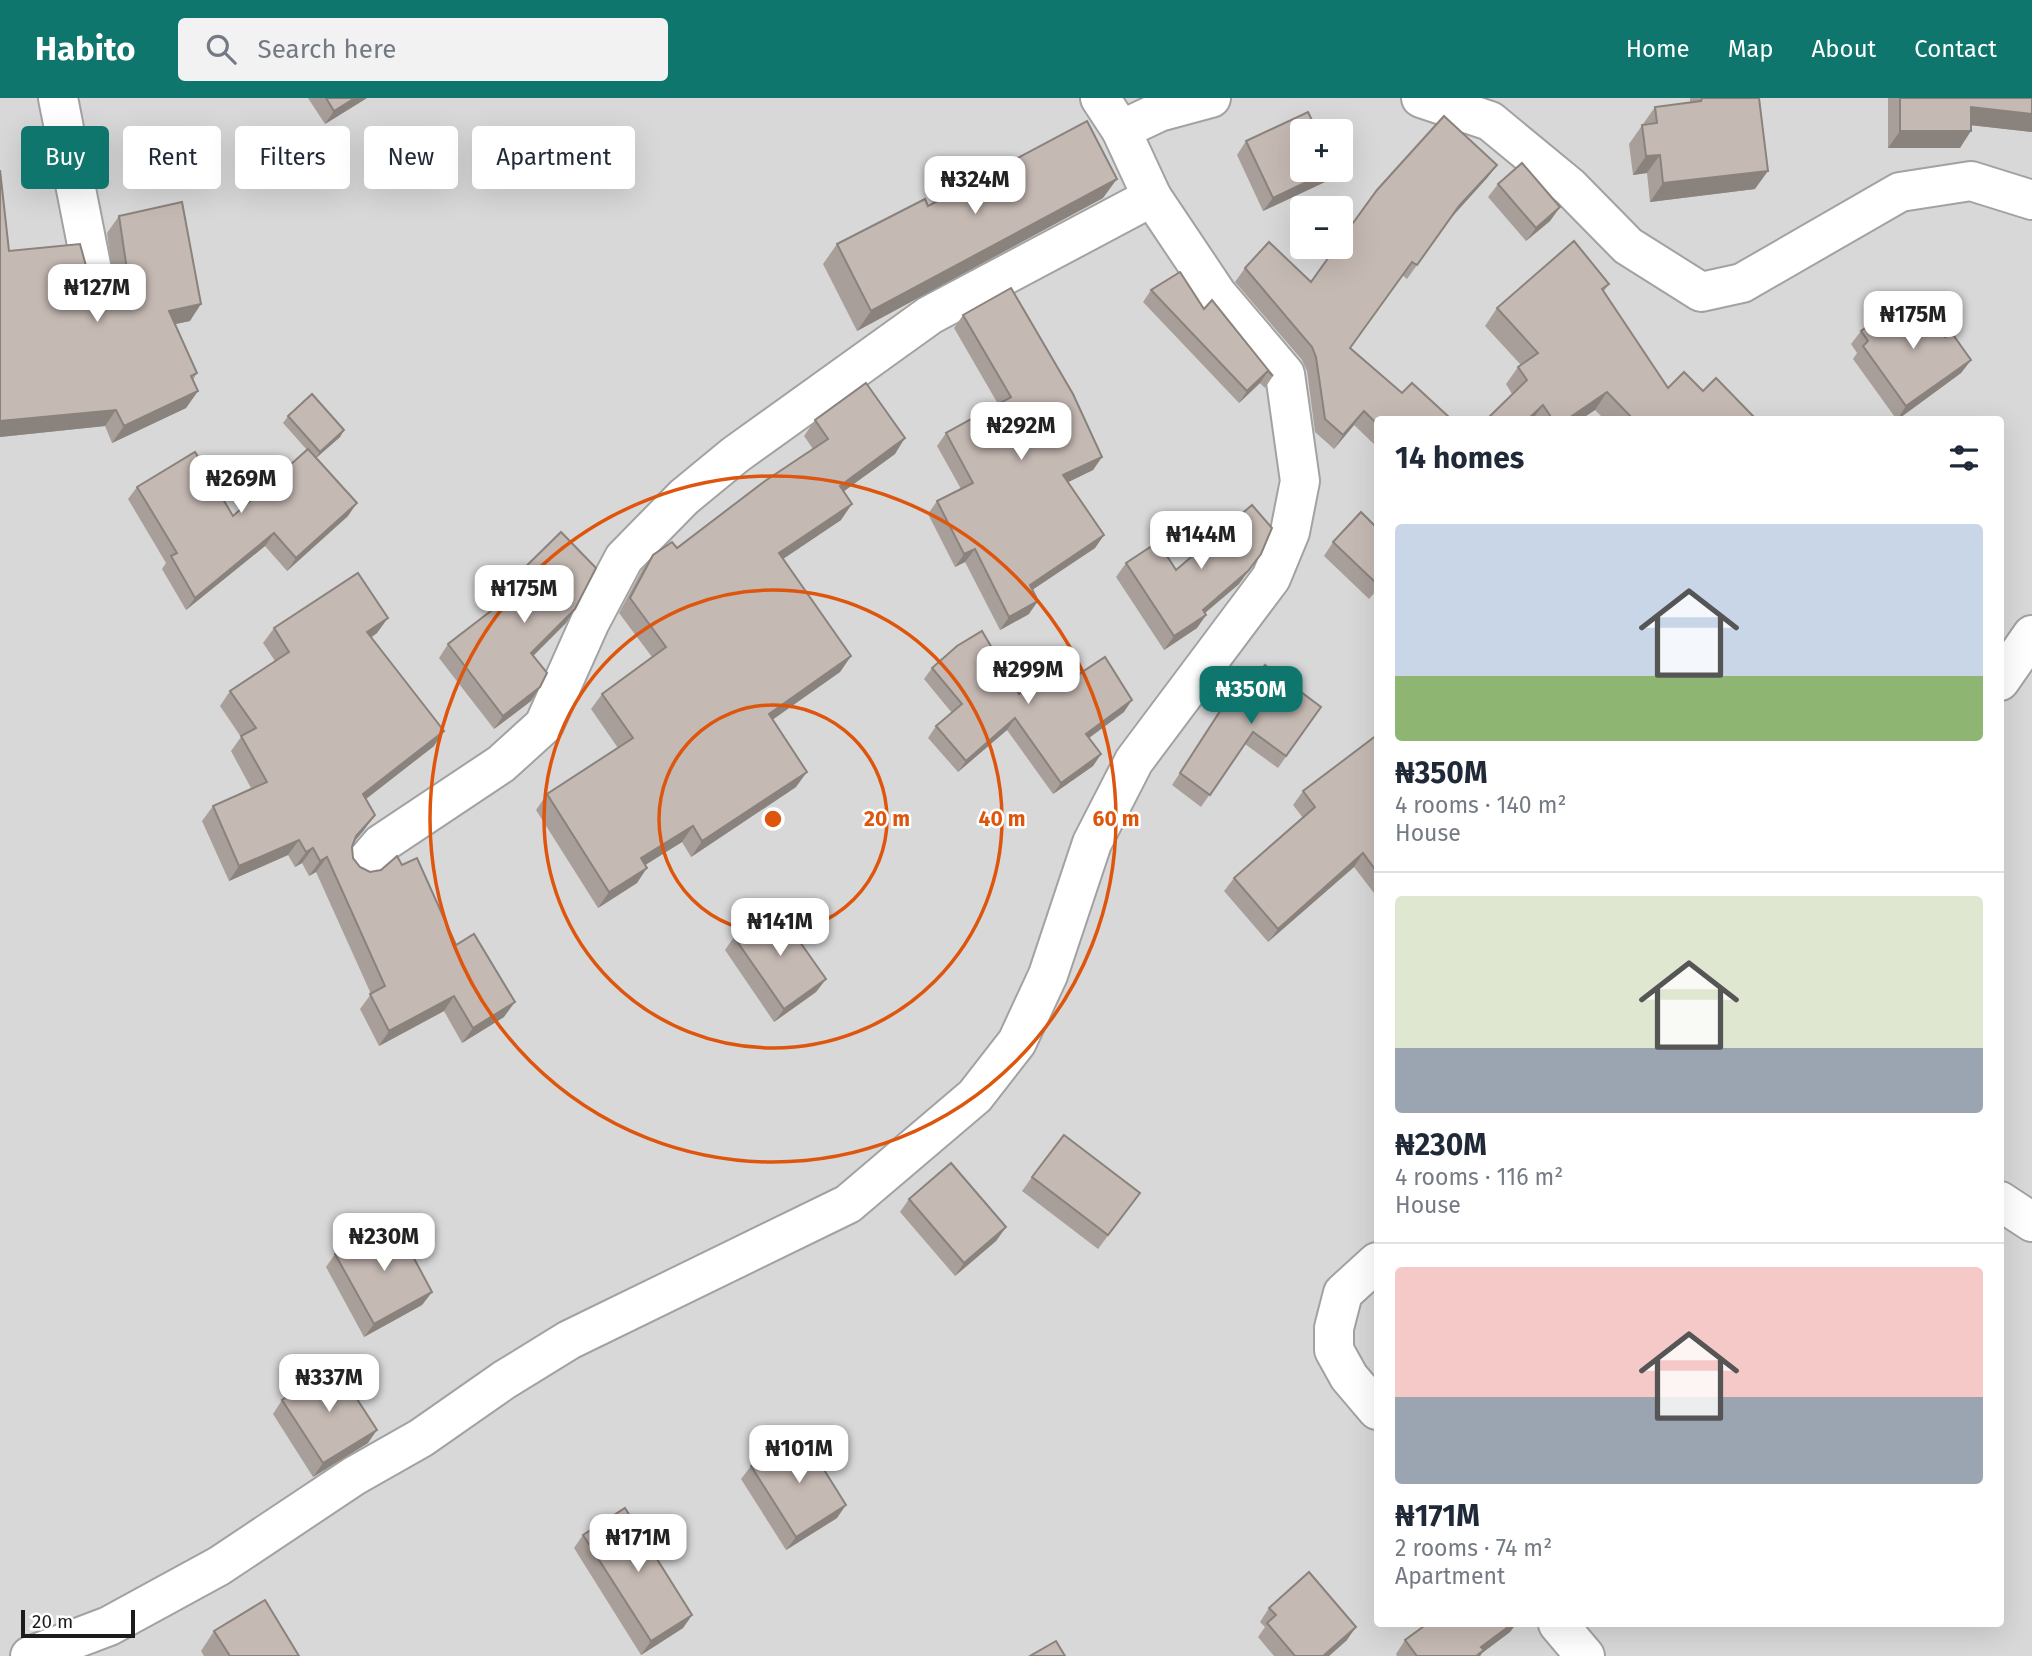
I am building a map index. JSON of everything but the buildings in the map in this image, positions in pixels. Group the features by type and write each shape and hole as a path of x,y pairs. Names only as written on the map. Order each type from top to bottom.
{"street":[{"path":"58,98 94,280"},
{"path":"30,1656 108,1626 219,1566 354,1476 421,1438 503,1380 569,1340 848,1204 975,1096 1017,1042 1048,975 1092,843 1134,761 1270,578 1290,532 1300,481 1285,374 1217,294 1152,197 1121,130 1100,98"},
{"path":"1121,130 1159,112 1210,98"},
{"path":"1421,98 1490,121 1570,187 1628,246 1701,292 1742,284 1900,192 1971,181 2032,200"},
{"path":"363,865 381,844 501,764 544,724 601,598 624,558 684,497 735,455 930,316 1152,197"},
{"path":"2004,675 2032,635"},
{"path":"2004,1204 2032,1222"},
{"path":"1374,1265 1343,1293 1334,1328 1334,1350 1349,1377 1374,1406"},
{"path":"1561,1627 1585,1656"}],"shaded area":[{"path":"0,98 2032,98 2032,1656 0,1656"}]}
